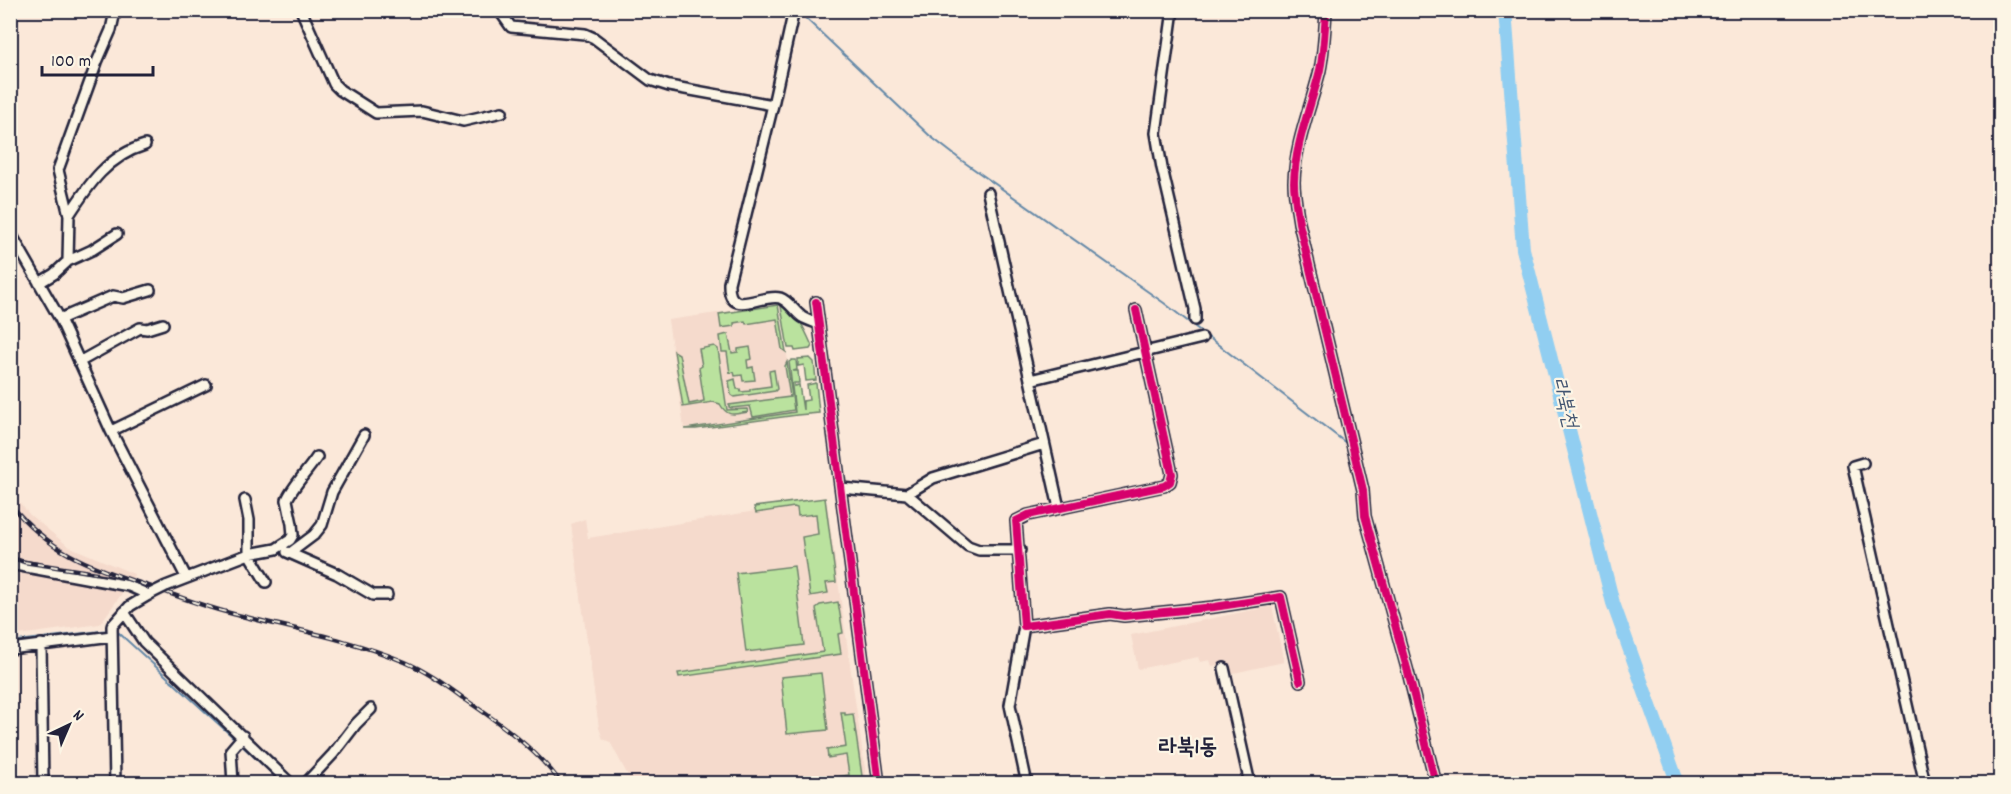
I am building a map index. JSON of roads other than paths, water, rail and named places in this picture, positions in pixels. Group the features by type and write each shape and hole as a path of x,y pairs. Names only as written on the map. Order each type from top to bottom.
{"street":[{"path":"68,261 69,215 58,170 111,30 113,10"},
{"path":"301,10 334,84 376,113 422,111 463,121 502,112"},
{"path":"499,10 511,27 585,34 594,38 650,80 669,86 773,105"},
{"path":"731,10 740,10"},
{"path":"1173,10 1156,133 1162,168 1196,309 1195,320"},
{"path":"1326,10 1322,57 1304,118 1297,153 1294,196 1363,490 1365,516 1436,783"},
{"path":"792,11 773,105 729,290 732,298 738,303 782,298 802,317 819,324"},
{"path":"69,215 87,188 119,156 145,146"},
{"path":"988,193 1059,508"},
{"path":"10,232 60,319 111,431 186,577"},
{"path":"39,283 54,274 68,261 92,250 117,234"},
{"path":"60,319 113,296 123,298 150,290"},
{"path":"816,302 879,783"},
{"path":"1027,783 1010,705 1024,626 1016,521 1028,515 1164,486 1172,479 1173,474 1136,310"},
{"path":"79,362 140,328 147,329 163,324"},
{"path":"1030,380 1202,338"},
{"path":"111,431 206,385"},
{"path":"290,553 314,536 322,525 333,492 364,435"},
{"path":"907,494 933,478 1044,444"},
{"path":"115,783 112,632 124,612 150,594 186,577 249,554 276,549 290,540 293,535 288,495 317,457"},
{"path":"1863,462 1853,466 1925,783"},
{"path":"841,488 907,494 968,546 979,550 1020,550"},
{"path":"244,500 249,520 249,554 266,582"},
{"path":"276,549 337,574 373,595 387,595"},
{"path":"10,564 122,584 150,594"},
{"path":"1024,626 1110,614 1124,616 1214,607 1281,597 1300,681"},
{"path":"124,612 144,642 237,743 291,783"},
{"path":"10,649 112,632"},
{"path":"41,644 43,783"},
{"path":"1224,668 1250,783"},
{"path":"305,783 333,754 370,709"},
{"path":"233,783 237,743"}],"waterway":[{"name":"라북천","path":"1505,10 1523,249 1613,603 1678,784"},
{"path":"799,12 930,136 1164,303 1346,443"},
{"path":"10,642 109,630"},
{"path":"114,632 119,633 235,739"},
{"path":"239,743 283,784"}],"railway":[{"path":"10,504 43,537 60,549 95,567 209,607 339,640 413,666 442,683 503,727 529,748 562,784"},
{"path":"10,557 24,562 96,573"}],"district":[{"name":"라북1동","path":"1188,748"}]}
